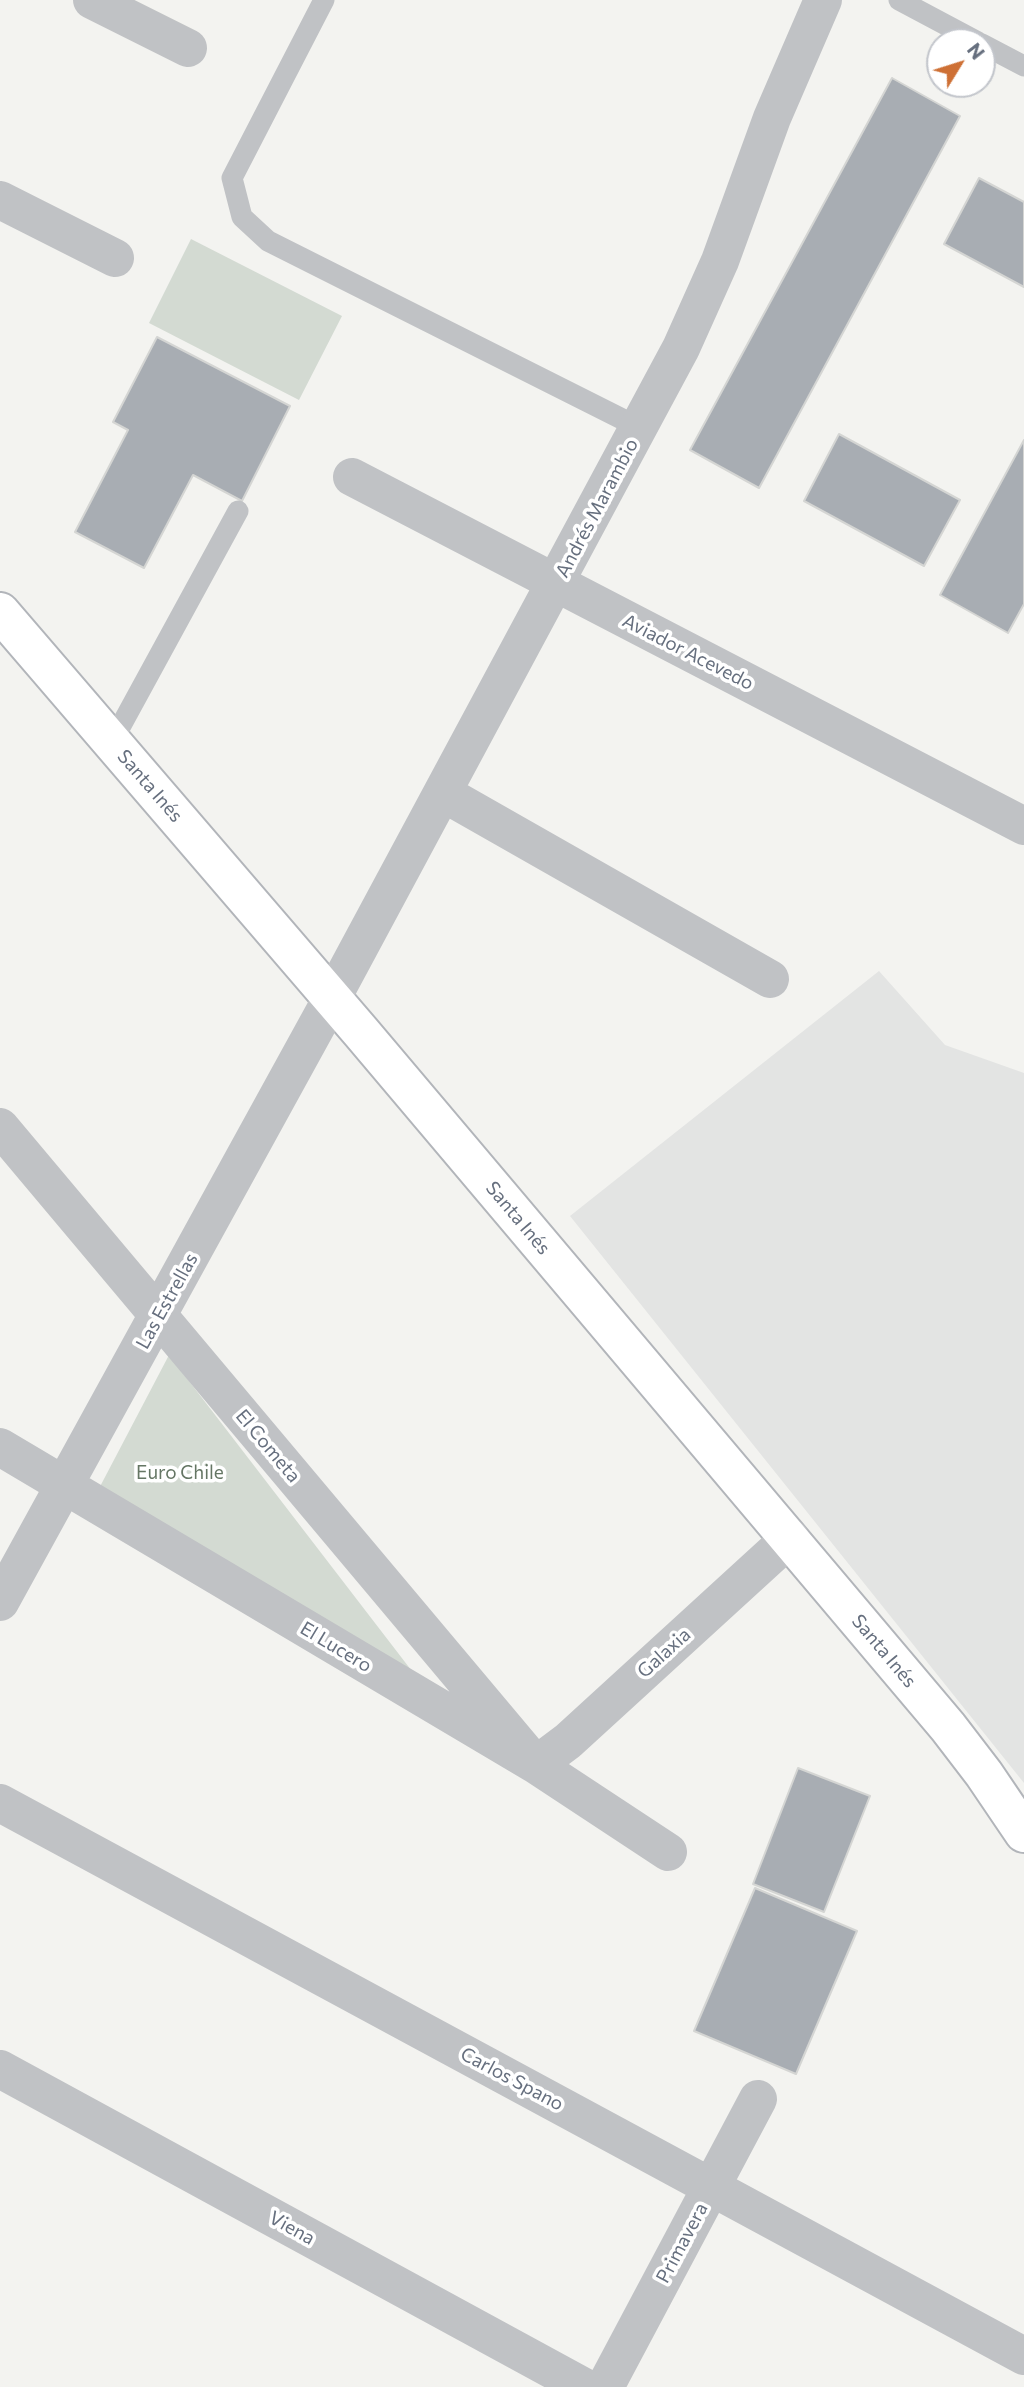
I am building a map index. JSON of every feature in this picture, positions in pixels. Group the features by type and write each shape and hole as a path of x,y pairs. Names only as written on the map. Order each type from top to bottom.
{"street":[{"path":"92,0 188,48"},
{"name":"Andrés Marambio","path":"332,998 681,348 720,261 777,107 823,0"},
{"path":"0,200 114,258"},
{"name":"Aviador Acevedo","path":"352,477 1024,826"},
{"name":"Santa Inés","path":"1,617 332,998 790,1538 948,1727 1024,1833"},
{"path":"443,793 770,979"},
{"name":"Las Estrellas","path":"0,1602 332,998"},
{"name":"El Cometa","path":"0,1127 536,1765"},
{"name":"El Lucero","path":"0,1447 536,1765 668,1852"},
{"name":"Galaxia","path":"536,1765 568,1741 790,1538"},
{"name":"Carlos Spano","path":"0,1803 1024,2356"},
{"name":"Viena","path":"0,2069 584,2387"},
{"name":"Primavera","path":"606,2387 758,2099"}],"lane":[{"path":"324,0 232,178 242,217 268,241 640,428"},
{"path":"899,0 952,28"},
{"path":"996,51 1024,66"},
{"path":"112,743 237,511"}],"shaded area":[{"path":"879,971 945,1045 1024,1073 1024,1783 570,1216"}],"green space":[{"path":"191,239 342,316 299,400 149,323"},
{"name":"Euro Chile","path":"169,1355 428,1692 94,1498"}],"building":[{"path":"892,78 960,116 759,488 690,450"},
{"path":"979,178 1024,202 1024,287 944,244"},
{"path":"157,337 290,406 242,501 193,475 144,568 75,532 128,430 113,422"},
{"path":"839,434 960,500 924,566 804,501"},
{"path":"1024,440 1024,604 1008,633 940,595"},
{"path":"798,1768 870,1796 824,1912 753,1884"},
{"path":"755,1888 857,1931 796,2074 694,2031"}]}
